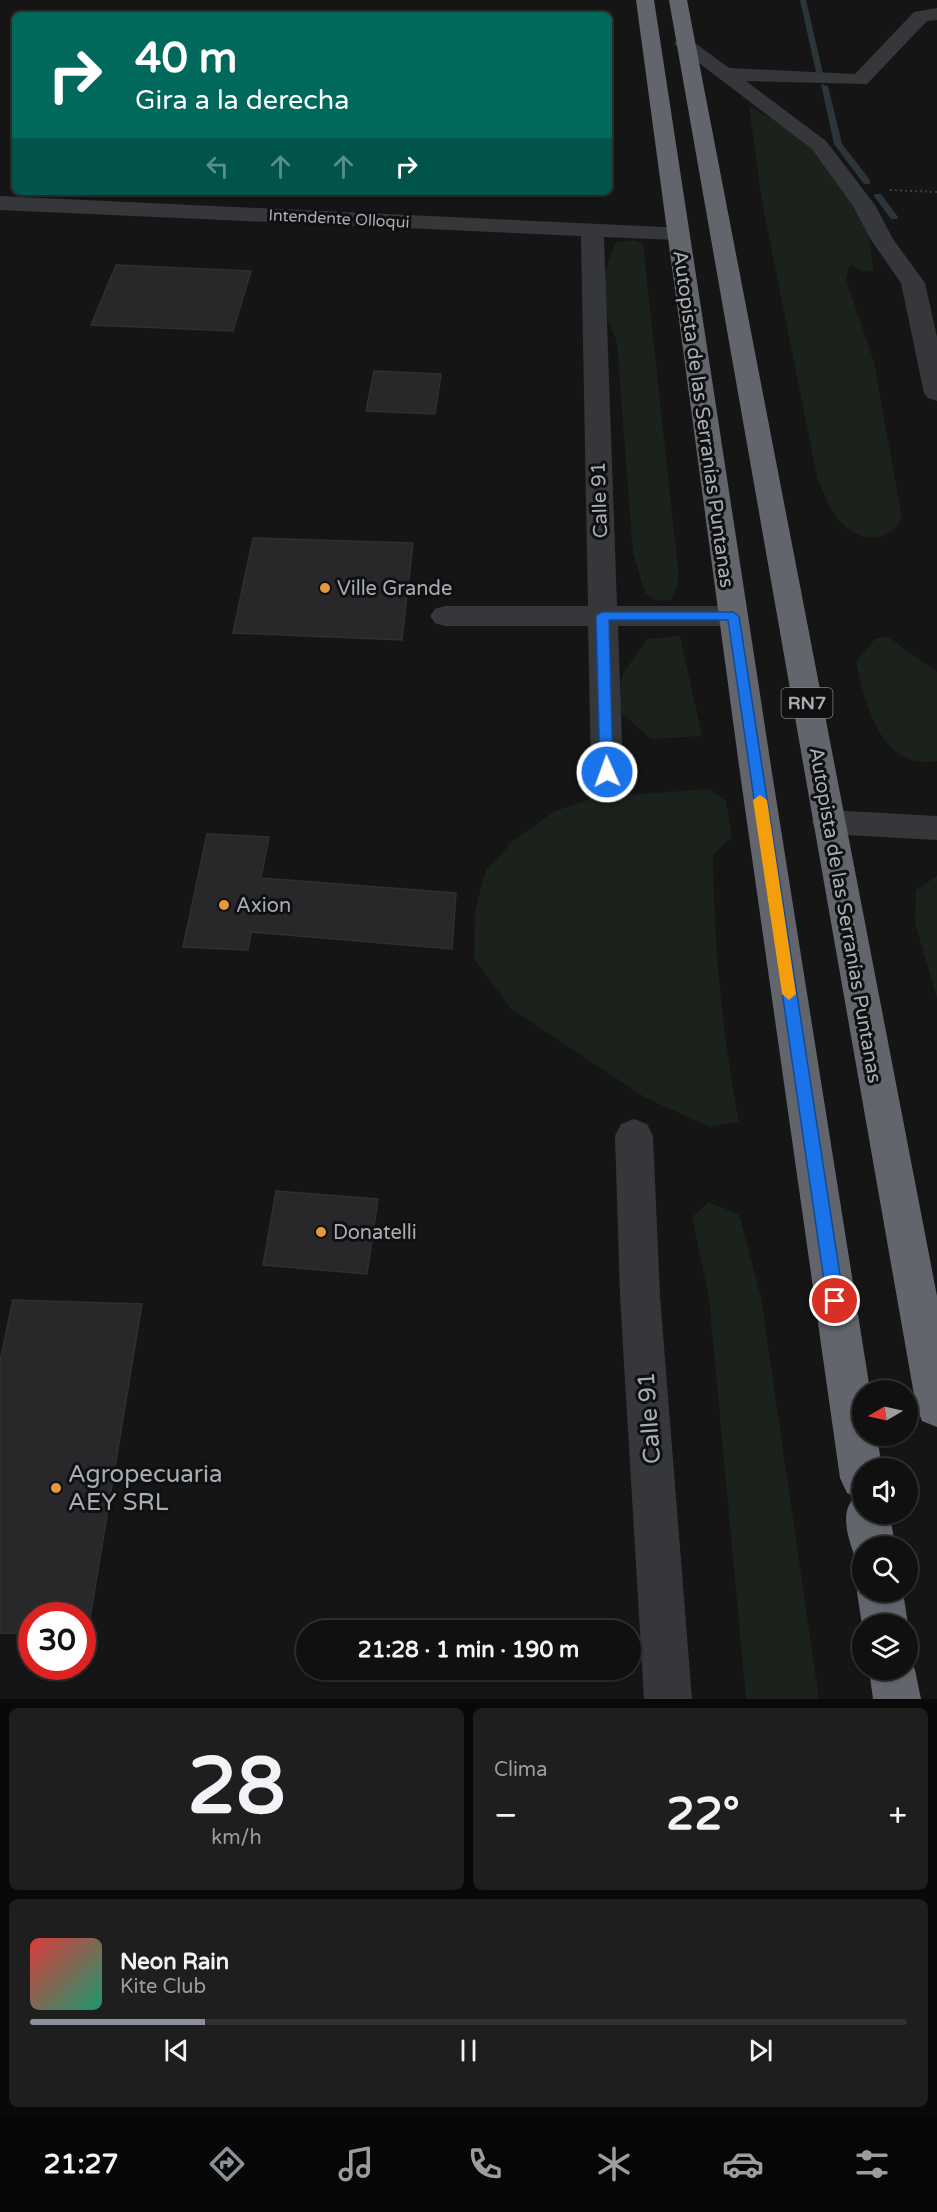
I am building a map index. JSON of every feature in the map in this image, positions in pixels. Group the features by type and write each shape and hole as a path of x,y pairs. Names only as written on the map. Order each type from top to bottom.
{"highway":[{"name":"Autopista de las Serranías Puntanas","path":"645,0 733,616 859,1458"},
{"name":"Autopista de las Serranías Puntanas","path":"678,0 684,44 767,477 828,822 937,1406"},
{"path":"894,1680 897,1699"}],"street":[{"path":"725,74 860,80 929,15"},
{"path":"684,44 819,145 864,205 882,240 913,283 937,393"},
{"name":"Intendente Olloqui","path":"0,203 677,233"},
{"name":"Calle 91","path":"592,230 607,772"},
{"path":"445,616 733,616"},
{"path":"828,822 937,828"},
{"name":"Calle 91","path":"634,1136 640,1296 668,1699"}],"shaded area":[{"path":"749,106 782,125 824,156 868,231 874,270 864,272 850,264 846,279 874,362 902,518 886,534 867,537 857,534 839,521 818,481 762,201"},
{"path":"633,240 643,243 679,578 672,600 657,601 645,593 633,553 617,343 599,296 616,242"},
{"path":"680,636 702,736 651,739 618,710 622,675 647,639"},
{"path":"887,636 937,672 937,761 918,761 902,756 889,745 871,714 856,662 875,639"},
{"path":"709,789 726,801 732,837 713,855 717,955 724,1022 739,1122 710,1127 646,1098 510,1008 474,959 475,910 486,870 513,841 555,811 597,797"},
{"path":"937,876 937,999 915,923 916,890"},
{"path":"708,1202 739,1214 761,1297 819,1699 746,1699 709,1298 692,1217"}],"building":[{"path":"116,265 251,271 233,331 91,325"},
{"path":"374,371 441,374 435,414 366,411"},
{"name":"Ville Grande","path":"253,538 413,543 402,640 233,633"},
{"path":"207,834 269,837 261,878 456,893 452,949 251,932 248,950 183,947"},
{"name":"Donatelli","path":"276,1191 378,1199 367,1274 263,1265"},
{"name":"Agropecuaria AEY SRL","path":"13,1300 142,1304 93,1602 18,1602 18,1634 0,1633 0,1361"}],"waterway":[{"path":"803,0 820,72"},
{"path":"824,86 838,144 867,182"},
{"path":"878,196 894,217"}],"slow traffic":[{"path":"760,800 789,994"}],"place":[{"name":"Ville Grande","path":"325,588"},
{"name":"Axion","path":"224,905"},
{"name":"Donatelli","path":"321,1232"},
{"name":"Agropecuaria AEY SRL","path":"56,1488"}],"route":[{"path":"607,772 602,616 733,616 835,1301"}]}
